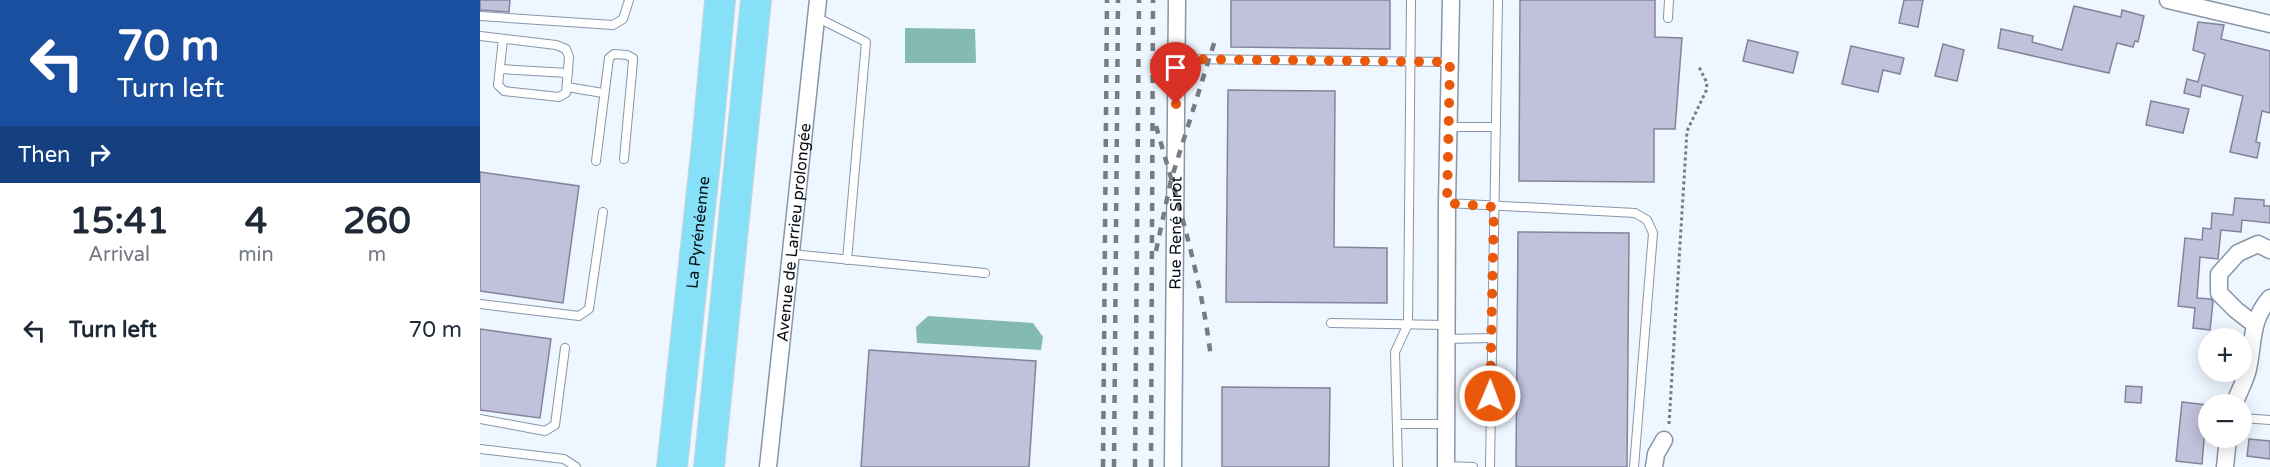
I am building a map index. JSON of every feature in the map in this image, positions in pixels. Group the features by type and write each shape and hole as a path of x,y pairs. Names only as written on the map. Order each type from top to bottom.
{"highway":[{"name":"La Pyrénéenne","path":"672,467 720,0"},
{"path":"709,467 756,0"}],"street":[{"name":"Rue René Sirot","path":"1173,467 1177,0"},
{"path":"1446,466 1447,203 1451,0"},
{"path":"2168,0 2270,24"},
{"name":"Avenue de Larrieu prolongée","path":"768,467 817,8"},
{"path":"2254,324 2219,293 2219,274 2238,253 2258,244 2270,249"},
{"path":"2238,394 2248,369 2254,324 2260,310 2270,298"},
{"path":"1654,467 1656,454 1664,440"},
{"path":"2225,467 2227,448"}],"lane":[{"path":"480,16 613,25 623,19 629,0"},
{"path":"1398,467 1395,352 1408,324 1411,0"},
{"path":"1490,467 1498,0"},
{"path":"1668,18 1670,0"},
{"path":"817,8 866,42 847,260"},
{"path":"480,36 556,45 566,49 569,57 566,93 559,97 504,91 498,85 503,39"},
{"path":"596,161 603,93 609,58 614,54 633,58 624,159"},
{"path":"1176,59 1450,62"},
{"path":"500,69 568,73"},
{"path":"567,87 603,93"},
{"path":"1449,127 1496,127"},
{"path":"1447,203 1635,213 1647,220 1653,233 1635,467"},
{"path":"480,304 579,316 589,309 603,212"},
{"path":"791,254 985,273"},
{"path":"1331,323 1408,324 1491,338"},
{"path":"480,419 545,431 555,425 565,348"},
{"path":"2252,419 2270,420"},
{"path":"1397,424 1446,424"},
{"path":"480,449 564,459 576,467"},
{"path":"1446,466 1473,467"}],"path":[{"path":"1664,440 1669,424 1687,131 1706,91 1707,83 1699,67"}],"shaded area":[{"path":"905,28 975,29 976,63 905,63"},
{"path":"928,316 1033,323 1043,337 1041,350 917,343 916,327"}],"building":[{"path":"480,0 510,0 509,12 480,10"},
{"path":"1231,0 1390,0 1390,49 1231,47"},
{"path":"1520,0 1655,0 1655,37 1682,38 1675,129 1654,129 1654,182 1519,181"},
{"path":"1904,0 1923,0 1918,27 1899,23"},
{"path":"2074,6 2121,17 2122,10 2144,16 2138,42 2135,41 2133,47 2117,43 2109,73 1998,48 2001,29 2033,36 2032,42 2062,50"},
{"path":"2198,22 2224,25 2221,39 2270,51 2270,113 2262,111 2256,142 2260,143 2257,158 2230,152 2243,96 2202,85 2200,97 2184,93 2187,79 2198,82 2205,54 2193,50"},
{"path":"1748,40 1798,52 1793,73 1743,61"},
{"path":"1943,44 1964,50 1957,81 1935,76"},
{"path":"1851,46 1904,58 1900,74 1883,70 1878,92 1842,84"},
{"path":"1228,90 1335,91 1334,247 1387,248 1387,303 1226,302"},
{"path":"2151,101 2189,109 2183,133 2146,125"},
{"path":"480,172 579,186 563,303 480,291"},
{"path":"2235,198 2264,200 2264,206 2270,206 2270,223 2242,220 2241,232 2221,230 2218,259 2200,257 2197,298 2211,299 2213,302 2210,328 2193,328 2195,308 2178,306 2185,238 2202,240 2203,228 2211,229 2212,213 2233,215"},
{"path":"1518,232 1629,233 1627,467 1516,467"},
{"path":"480,329 551,339 540,418 480,410"},
{"path":"869,350 1036,361 1029,467 861,467"},
{"path":"2126,386 2142,387 2141,403 2125,402"},
{"path":"1222,387 1330,388 1329,467 1222,467"},
{"path":"2182,402 2198,404 2198,448 2203,448 2202,464 2176,461"},
{"path":"2252,439 2270,441 2270,459 2247,456 2248,448 2252,448"}],"railway":[{"path":"1103,467 1107,0"},
{"path":"1114,467 1118,0"},
{"path":"1135,467 1139,0"},
{"path":"1151,467 1153,0"},
{"path":"1156,251 1171,180 1216,37"},
{"path":"1156,126 1195,270 1211,359"}],"route":[{"path":"1176,104 1176,59 1450,62 1447,203 1494,207 1490,396"}]}
